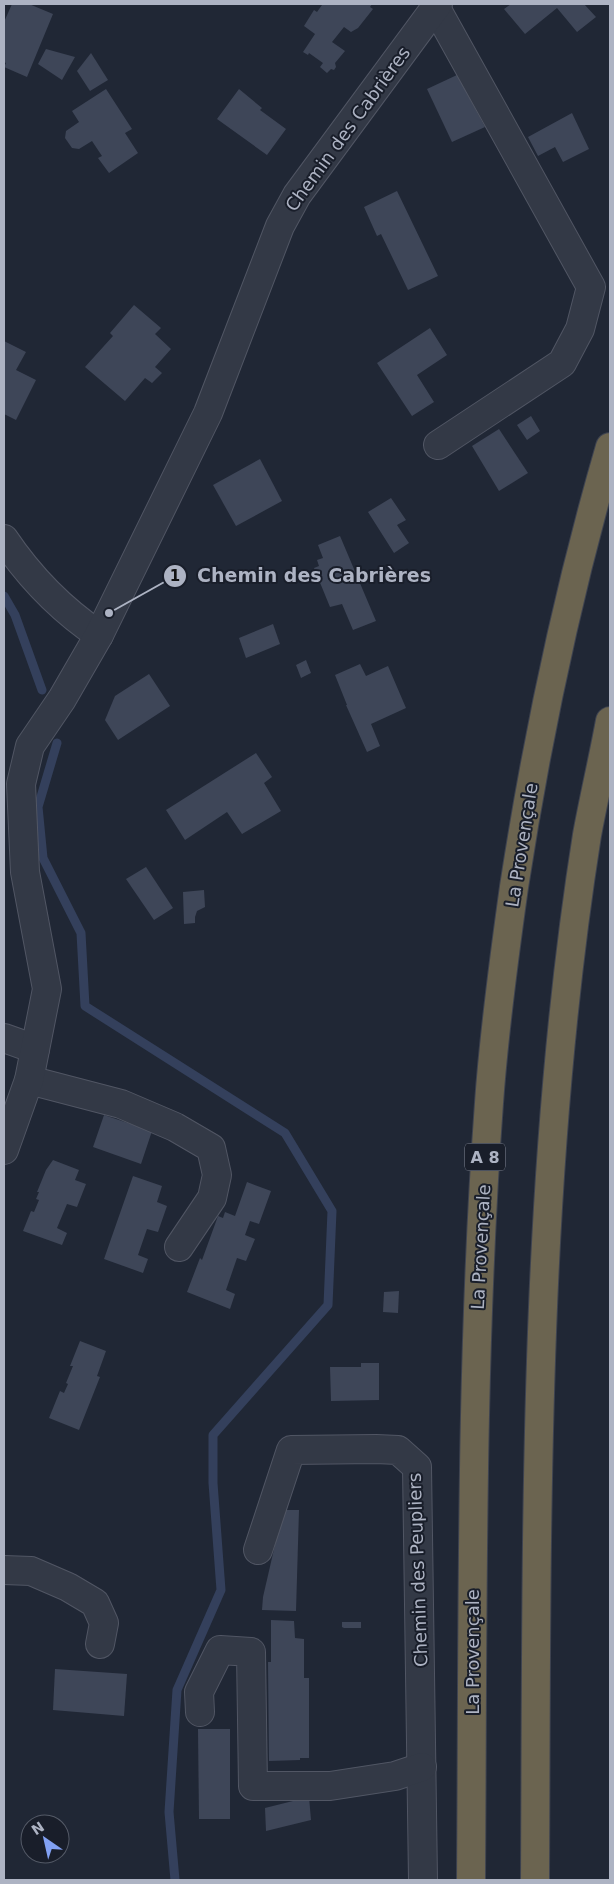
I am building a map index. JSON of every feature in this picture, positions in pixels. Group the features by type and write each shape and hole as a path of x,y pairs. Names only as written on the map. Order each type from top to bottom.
{"highway":[{"name":"La Provençale","path":"471,1880 474,1455 479,1265 489,1100 506,943 523,826 546,702 586,530 610,447"},
{"path":"535,1880 538,1447 546,1246 558,1079 571,951 588,834 610,721"}],"street":[{"name":"Chemin des Cabrières","path":"5,1142 29,1080 47,989 25,872 21,784 30,746 62,699 99,635 208,413 280,226 297,195 437,6 590,287 580,329 562,363 438,445"},
{"path":"4,539 21,564 78,621 99,635"},
{"path":"4,1038 35,1049"},
{"path":"29,1080 121,1104 175,1127 211,1148 217,1175 212,1198 179,1248"},
{"name":"Chemin des Peupliers","path":"258,1550 291,1450 376,1448 398,1450 417,1467 423,1880"},
{"path":"4,1570 31,1571 95,1603 104,1623 100,1644"},
{"path":"200,1712 199,1692 220,1650 250,1652 253,1786 330,1786 395,1776 422,1768"}],"building":[{"path":"12,4 29,4 53,14 27,77 4,67 6,63 4,62 4,22"},
{"path":"320,4 372,4 370,7 373,9 358,28 351,32 344,27 332,42 345,51 335,63 336,67 334,70 331,69 327,73 320,67 323,63 309,53 308,55 303,52 315,34 304,26 314,10 317,12 322,5"},
{"path":"511,4 584,4 596,17 577,32 557,8 525,34 504,9"},
{"path":"46,49 75,57 62,80 38,64"},
{"path":"91,53 108,80 90,91 77,71"},
{"path":"457,75 485,127 452,142 427,89"},
{"path":"106,89 132,129 125,133 138,153 109,173 98,158 102,156 92,141 79,149 72,148 65,138 66,131 79,122 72,111"},
{"path":"239,89 262,108 260,110 286,129 267,155 217,119"},
{"path":"572,113 589,149 563,162 555,147 538,156 528,137"},
{"path":"397,191 438,276 408,290 381,234 377,236 364,207"},
{"path":"134,305 161,328 155,334 171,349 155,367 162,373 152,383 145,378 125,401 85,367 113,336 110,333"},
{"path":"430,328 447,355 417,375 434,402 412,416 377,363"},
{"path":"4,341 26,352 16,370 36,380 16,420 4,414"},
{"path":"531,416 540,431 527,440 517,425"},
{"path":"499,429 528,473 499,491 472,446"},
{"path":"260,459 282,501 236,526 213,485"},
{"path":"391,498 406,520 397,525 409,543 394,553 368,512"},
{"path":"340,536 376,621 353,630 342,604 330,607 314,568 319,566 317,560 323,558 318,545"},
{"path":"273,624 280,644 246,658 239,638"},
{"path":"306,660 311,673 301,678 296,665"},
{"path":"360,664 366,676 388,666 406,708 371,724 380,746 367,752 335,675"},
{"path":"149,674 170,706 118,740 105,720 115,696"},
{"path":"256,753 272,777 264,783 281,811 242,834 227,812 185,840 166,810"},
{"path":"146,867 173,908 154,920 126,879"},
{"path":"204,890 205,907 197,911 195,923 184,924 183,892"},
{"path":"104,1115 152,1131 141,1164 93,1147"},
{"path":"53,1160 79,1170 75,1180 86,1184 77,1207 67,1204 57,1228 67,1233 62,1245 23,1231 31,1211 34,1212 39,1200 36,1199 39,1192 37,1192 46,1170"},
{"path":"133,1176 162,1186 157,1202 167,1206 158,1232 147,1229 138,1255 148,1259 143,1273 104,1259"},
{"path":"247,1182 271,1191 259,1224 250,1221 245,1235 255,1239 246,1261 237,1258 226,1290 235,1294 230,1309 187,1292 200,1258 202,1260 218,1216 223,1218 225,1212 235,1216"},
{"path":"399,1291 398,1313 383,1312 384,1292"},
{"path":"80,1341 106,1351 97,1376 100,1377 79,1430 49,1418 60,1391 64,1393 68,1384 66,1383 73,1366 70,1366"},
{"path":"361,1363 379,1363 379,1400 331,1401 330,1367 361,1367"},
{"path":"283,1510 299,1510 296,1611 262,1610 263,1597"},
{"path":"271,1620 294,1621 295,1638 304,1639 304,1678 309,1678 309,1758 269,1761 268,1662 271,1662"},
{"path":"342,1622 361,1622 361,1628 344,1628 342,1627"},
{"path":"55,1669 127,1674 124,1716 53,1710"},
{"path":"198,1729 230,1729 230,1819 199,1819"},
{"path":"309,1797 311,1820 266,1831 265,1808"}],"waterway":[{"path":"4,596 15,615 42,690"},
{"path":"57,743 38,807 43,858 81,933 85,1006 285,1133 332,1211 328,1305 213,1435 213,1483 221,1590 177,1690 169,1812 175,1880"}],"place":[{"name":"Chemin des Cabrières","path":"109,613"}]}
